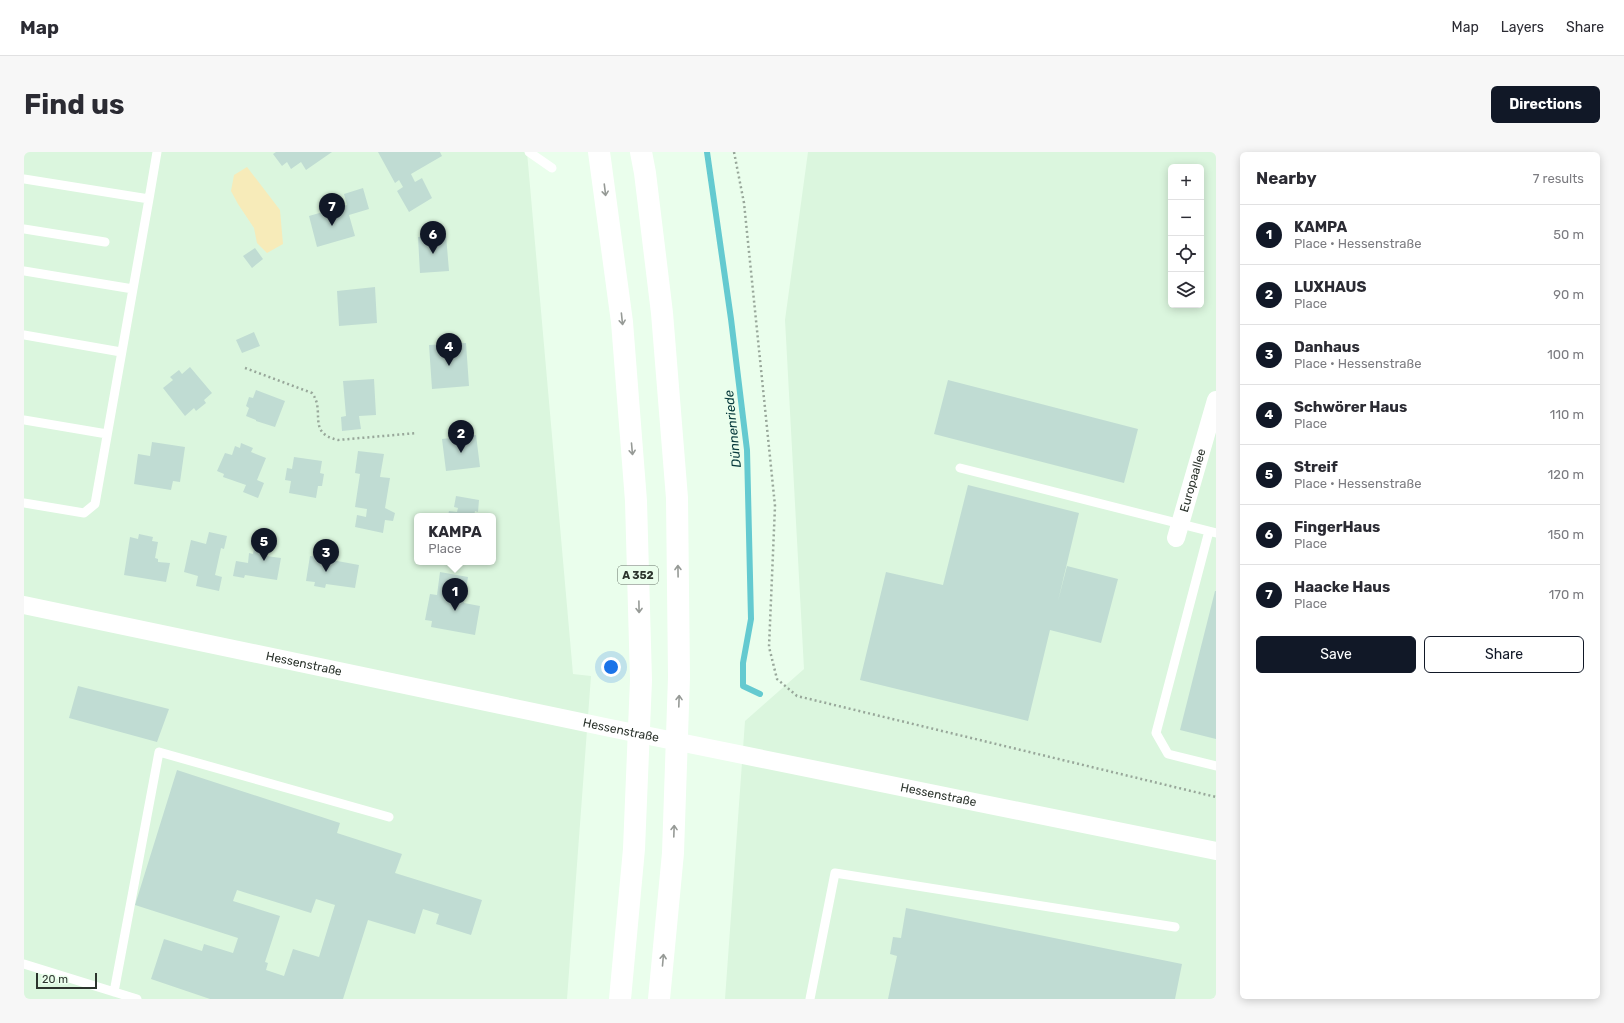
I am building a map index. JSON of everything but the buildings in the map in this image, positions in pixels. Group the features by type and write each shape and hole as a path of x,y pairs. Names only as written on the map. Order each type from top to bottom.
{"highway":[{"name":"A 352","path":"599,152 622,322 636,501 641,680 634,849 620,999"},
{"path":"641,152 645,173 662,314 677,506 679,692 673,853 659,999"}],"street":[{"name":"Europaallee","path":"1178,531 1216,400"},
{"name":"Hessenstraße","path":"25,605 610,728 1216,851"}],"lane":[{"path":"24,503 84,513 95,504 157,152"},
{"path":"529,152 552,168"},
{"path":"24,178 149,199"},
{"path":"24,229 105,242"},
{"path":"24,271 133,289"},
{"path":"24,335 121,352"},
{"path":"24,420 107,434"},
{"path":"960,468 1178,531 1212,532 1156,733 1168,754 1216,766"},
{"path":"114,992 159,752 389,817"},
{"path":"810,999 835,873 1175,927"},
{"path":"24,964 137,999"}],"path":[{"path":"734,152 744,203 775,506 769,648 777,679 797,696 1216,797"},
{"path":"245,368 312,393 317,398 319,422 322,432 327,438 338,440 417,433"}],"shaded area":[{"path":"24,152 527,152 573,674 591,676 567,999 24,999"},
{"path":"808,152 1216,152 1216,999 725,999 745,721 804,669 785,320"},
{"path":"247,167 280,210 283,244 267,253 257,243 254,228 231,191 234,175"}],"waterway":[{"name":"Dünnenriede","path":"707,152 731,319 747,450 751,619 743,663 743,686 760,694"}],"place":[{"name":"Haacke Haus","path":"332,226"},
{"name":"FingerHaus","path":"433,254"},
{"name":"Schwörer Haus","path":"449,366"},
{"name":"LUXHAUS","path":"461,453"},
{"name":"Streif","path":"264,561"},
{"name":"Danhaus","path":"326,572"},
{"name":"KAMPA","path":"455,611"}]}
